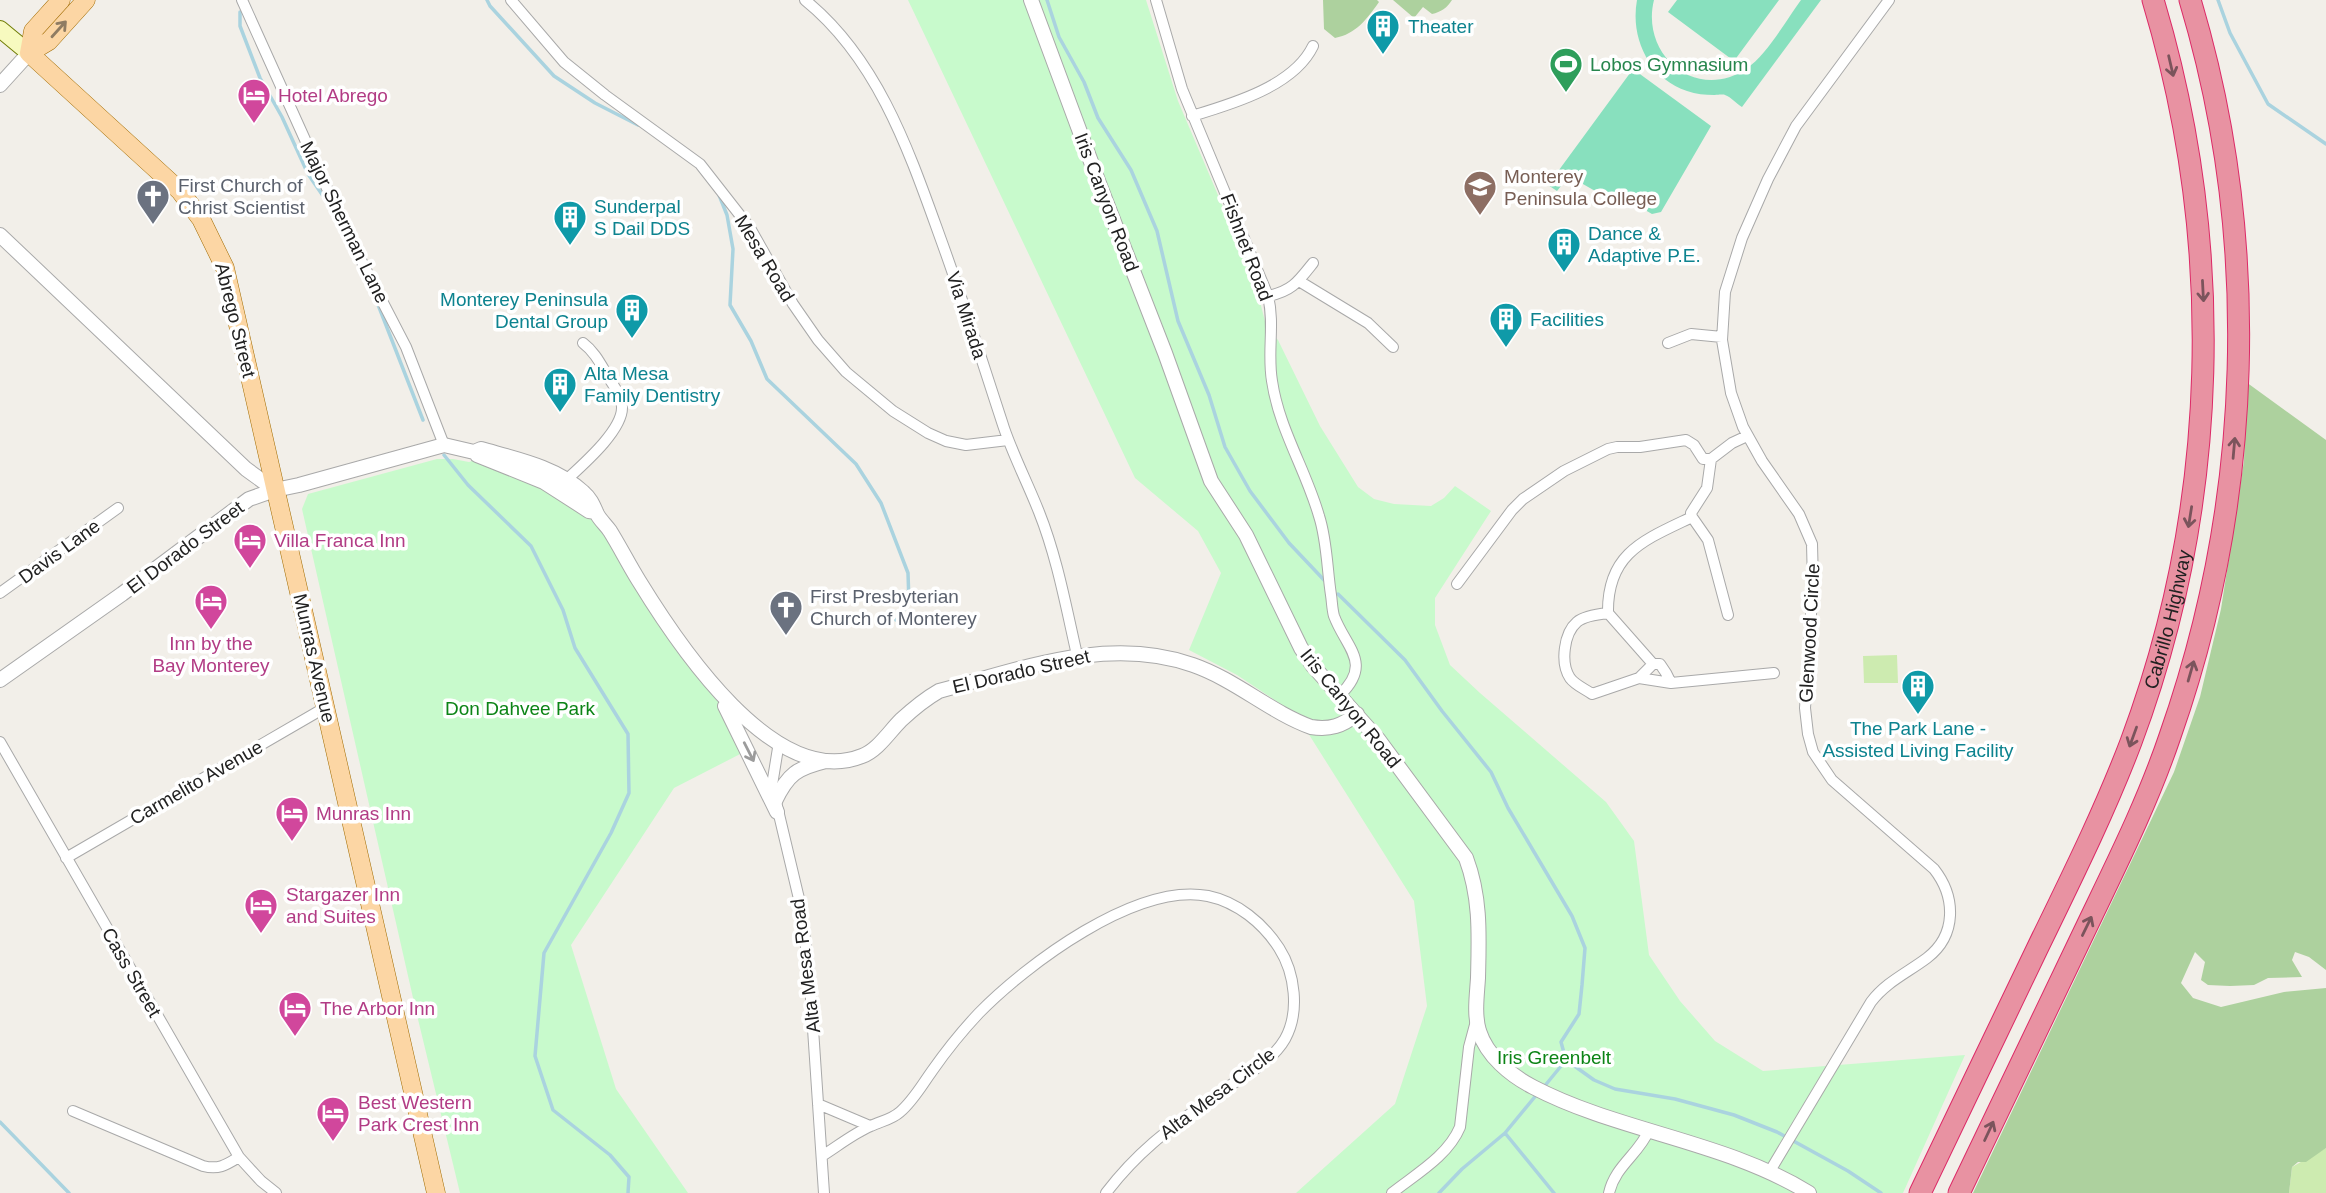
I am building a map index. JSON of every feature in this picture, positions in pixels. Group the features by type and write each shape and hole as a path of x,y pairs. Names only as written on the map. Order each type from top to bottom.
{"highway":[{"name":"Cabrillo Highway","path":"1920,1193 2118,775 2155,671 2183,557 2200,436 2204,364 2203,291 2198,218 2188,147 2174,76 2153,0"},
{"name":"Cabrillo Highway","path":"1959,1193 2143,806 2185,694 2216,573 2236,426 2238,278 2221,132 2190,0"}],"main road":[{"path":"29,53 33,31 61,0"},
{"path":"29,53 49,41 86,0"},
{"name":"Abrego Street","path":"0,29 151,162 180,191 201,219 225,268 232,290 275,489"},
{"name":"Munras Avenue","path":"275,489 436,1193"}],"street":[{"name":"Major Sherman Lane","path":"242,0 349,237 406,347 444,445"},
{"name":"Mesa Road","path":"510,0 564,62 700,164 750,228 793,304 818,340 846,372 892,411 946,441 966,445 1008,440"},
{"name":"Via Mirada","path":"805,0 824,16 861,61 895,122 955,279 1008,440 1040,513 1077,655"},
{"name":"Iris Canyon Road","path":"1031,0 1211,481 1251,545 1282,614 1301,648 1357,714 1466,858 1478,900 1480,921 1476,1020 1486,1046 1496,1060 1531,1086 1582,1108 1770,1171 1809,1193"},
{"name":"Fishnet Road","path":"1156,0 1173,63 1192,116 1268,296 1273,324 1269,355 1276,402 1289,442 1320,517 1334,615 1353,649 1356,661 1351,685 1340,695"},
{"name":"Glenwood Circle","path":"1770,1171 1871,1002 1888,983 1926,958 1941,943 1949,924 1951,905 1945,885 1934,869 1832,780 1813,752 1805,708 1813,583 1812,544 1798,514 1747,436 1731,393 1722,337 1725,292 1742,238 1768,179 1797,126 1889,0"},
{"path":"1192,116 1220,108 1275,83 1300,66 1313,46"},
{"path":"0,85 29,53"},
{"path":"0,235 246,469 275,489"},
{"path":"1268,296 1284,293 1299,281 1313,263"},
{"path":"1299,281 1368,323 1393,347"},
{"path":"1668,343 1691,334 1722,337"},
{"path":"529,476 539,474 559,484 567,480 607,439 621,419 621,398 596,355 583,342"},
{"path":"1457,584 1512,510 1523,499 1564,471 1608,449 1686,440 1694,445 1703,459 1711,459 1732,443 1747,436"},
{"name":"El Dorado Street","path":"0,681 239,506 275,489 299,485 444,445 474,452 479,457 529,476 560,490 589,511 596,512"},
{"name":"El Dorado Street","path":"474,452 481,449 535,465 567,480 590,499 648,595 718,692 751,725 804,755 829,761 864,755 879,744 902,719 939,691 1077,655 1135,652 1194,665 1229,680 1311,727 1325,729 1339,726 1357,714"},
{"path":"1711,459 1707,488 1692,510 1692,517 1708,540 1728,615"},
{"name":"Davis Lane","path":"0,593 118,508"},
{"path":"1653,664 1608,613 1611,580 1625,557 1648,540 1692,517"},
{"path":"1608,613 1578,620 1569,631 1564,665 1570,679 1592,694 1639,678 1653,664 1660,664 1671,683"},
{"path":"1639,678 1671,683 1774,673"},
{"path":"718,692 776,806"},
{"name":"Carmelito Avenue","path":"66,858 326,707"},
{"name":"Cass Street","path":"0,742 239,1157 276,1193"},
{"name":"Alta Mesa Road","path":"779,742 772,785 800,903 809,969 824,1193"},
{"path":"776,806 788,778 800,768 829,761"},
{"name":"Alta Mesa Circle","path":"822,1156 870,1126 898,1114 912,1100 941,1058 978,1014 1050,952 1119,914 1163,898 1199,896 1221,900 1256,921 1281,952 1287,965 1293,994 1291,1025 1272,1056 1159,1136 1138,1154 1106,1193"},
{"path":"1392,1193 1440,1156 1455,1138 1460,1127 1469,1047 1476,1020"},
{"path":"818,1104 870,1126"},
{"path":"73,1111 203,1166 214,1169 239,1157"},
{"path":"1609,1193 1621,1167 1643,1143 1649,1130"}],"green space":[{"name":"Iris Greenbelt","path":"908,0 1146,0 1178,101 1246,261 1267,329 1278,340 1320,426 1358,487 1374,499 1394,504 1431,506 1444,498 1455,486 1491,511 1435,598 1435,625 1450,665 1606,802 1634,841 1649,955 1680,1001 1715,1041 1763,1071 1965,1055 1903,1193 1296,1193 1395,1104 1427,1006 1414,901 1308,733 1303,719 1237,675 1189,650 1221,573 1198,531 1135,478"},
{"path":"1323,0 1379,2 1355,29 1335,38 1324,29"},
{"path":"1393,0 1452,0 1444,9 1432,14 1423,7 1414,18"},
{"path":"1637,0 1654,0 1652,20 1656,39 1664,55 1677,68 1692,77 1710,80 1728,77 1747,68 1769,46 1801,0 1821,0 1742,107 1724,95 1690,92 1662,77 1645,55 1640,42"},
{"path":"1677,0 1779,0 1734,61 1668,12"},
{"path":"1633,69 1711,126 1661,212 1652,214 1614,192 1609,199 1569,176 1557,191 1548,185"},
{"path":"2246,382 2326,440 2326,970 2309,957 2295,952 2292,960 2302,977 2268,978 2254,985 2208,985 2201,980 2205,962 2195,952 2181,983 2193,998 2221,1007 2284,992 2326,988 2326,1148 2306,1162 2298,1162 2292,1167 2289,1193 1973,1193 2174,772 2200,697 2221,609 2244,461"},
{"name":"Don Dahvee Park","path":"487,456 564,484 589,506 718,692 748,750 674,788 571,945 616,1089 688,1193 460,1193 302,509 308,494 437,459 469,462"},
{"path":"1897,655 1898,683 1864,683 1863,656"},
{"path":"2326,1148 2326,1193 2289,1193 2292,1167"}],"waterway":[{"path":"487,0 554,76 595,103 638,125"},
{"path":"1047,0 1059,37 1084,82 1098,118 1131,170 1157,231 1178,321 1209,395 1225,447 1250,491 1289,543 1324,580"},
{"path":"2218,0 2230,33 2268,104 2326,144"},
{"path":"240,12 240,26 260,78 282,117 308,174 330,206"},
{"path":"719,195 727,215 733,249 730,305 751,341 767,379 856,464 881,503 908,573 909,603 896,620"},
{"path":"377,302 423,420"},
{"path":"444,455 468,485 531,546 563,610 575,648 628,734 629,793 611,833 544,953 535,1056 553,1110 610,1155 629,1177 628,1193"},
{"path":"1338,594 1405,660 1491,772 1508,808 1572,916 1585,948 1579,1014 1561,1042 1566,1060 1594,1080 1615,1089 1675,1099 1734,1115 1777,1132 1848,1171 1881,1193"},
{"path":"1543,1088 1566,1060"},
{"path":"1439,1193 1462,1169 1505,1133 1538,1093"},
{"path":"0,1122 69,1193"},
{"path":"1505,1133 1554,1193"}],"place":[{"name":"Theater","path":"1383,56"},
{"name":"Lobos Gymnasium","path":"1566,94"},
{"name":"Hotel Abrego","path":"254,125"},
{"name":"Monterey Peninsula College","path":"1480,217"},
{"name":"First Church of Christ Scientist","path":"153,226"},
{"name":"Sunderpal S Dail DDS","path":"570,247"},
{"name":"Dance & Adaptive P.E.","path":"1564,274"},
{"name":"Monterey Peninsula Dental Group","path":"632,340"},
{"name":"Facilities","path":"1506,349"},
{"name":"Alta Mesa Family Dentistry","path":"560,414"},
{"name":"Villa Franca Inn","path":"250,570"},
{"name":"Inn by the Bay Monterey","path":"211,631"},
{"name":"First Presbyterian Church of Monterey","path":"786,637"},
{"name":"The Park Lane - Assisted Living Facility","path":"1918,716"},
{"name":"Munras Inn","path":"292,843"},
{"name":"Stargazer Inn and Suites","path":"261,935"},
{"name":"The Arbor Inn","path":"295,1038"},
{"name":"Best Western Park Crest Inn","path":"333,1143"}]}
